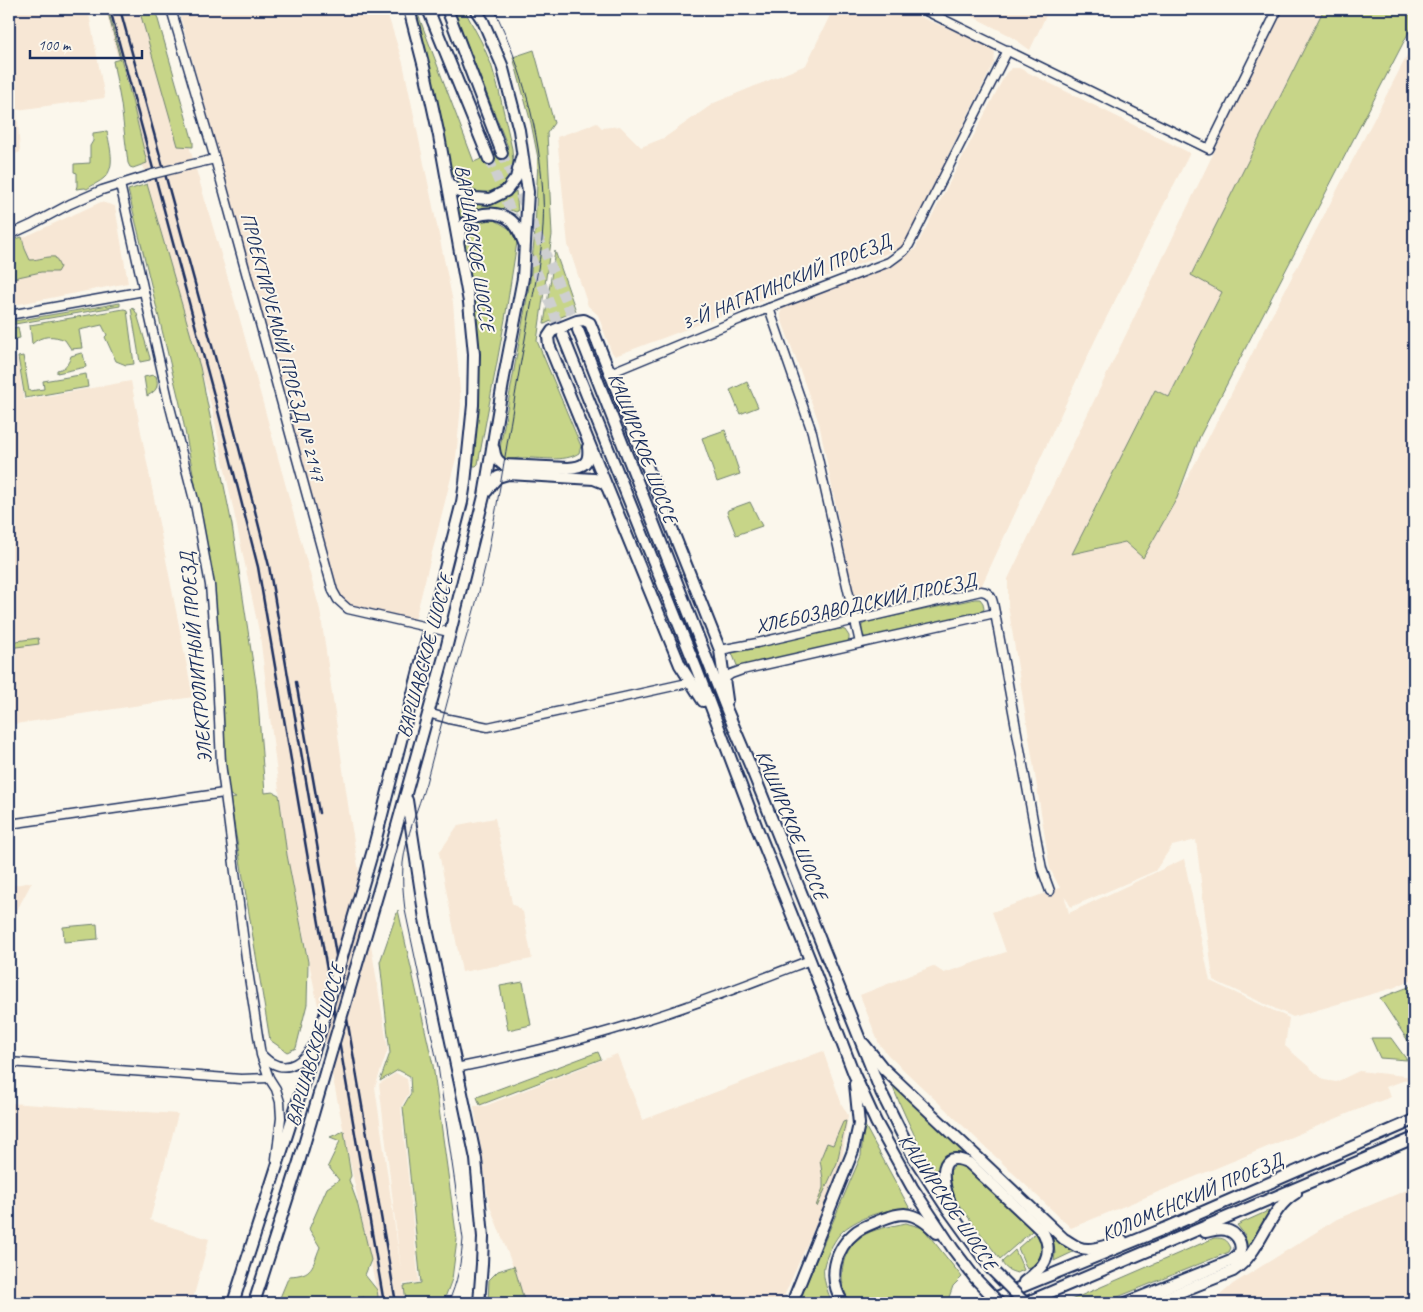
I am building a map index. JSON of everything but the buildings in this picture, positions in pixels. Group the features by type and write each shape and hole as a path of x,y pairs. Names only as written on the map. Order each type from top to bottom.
{"main road":[{"name":"ВАРШАВСКОЕ ШОССЕ","path":"233,1303 320,1031 373,850 431,627 465,483 473,405 474,354 469,302 448,182 424,67 408,9"},
{"path":"428,9 490,159"},
{"path":"447,9 502,153"},
{"name":"ВАРШАВСКОЕ ШОССЕ","path":"254,1303 299,1162 385,869 450,632 484,496 523,278 528,192 519,130 502,64 483,21 475,9"},
{"path":"448,182 457,191 475,198 490,199 506,191 516,178 522,153"},
{"path":"459,239 462,227 477,216 488,213 498,214 510,220 519,232 524,244"},
{"path":"717,724 680,665 549,345 548,336 552,331 577,321 584,320 590,322 720,650 728,713"},
{"name":"КАШИРСКОЕ ШОССЕ","path":"578,330 728,713 881,1092 914,1158 944,1204 991,1269 1025,1303"},
{"name":"КАШИРСКОЕ ШОССЕ","path":"563,336 854,1074 876,1122 912,1186 953,1249 975,1278 999,1303"},
{"path":"494,443 495,457 504,465 578,468 586,463 589,456 588,441"},
{"path":"484,496 498,477 513,474 594,479 604,483 611,493"},
{"path":"406,796 426,919 476,1159 483,1238 479,1303"},
{"path":"857,1036 883,1068 1064,1239 1078,1247 1092,1249 1166,1228"},
{"path":"792,1303 853,1151 859,1124 854,1074"},
{"name":"КОЛОМЕНСКИЙ ПРОЕЗД","path":"982,1303 1166,1228 1414,1120"},
{"name":"КОЛОМЕНСКИЙ ПРОЕЗД","path":"1025,1303 1414,1138"},
{"path":"970,1240 948,1199 944,1183 946,1164 956,1158 969,1163 1043,1232 1048,1252 1046,1260 1038,1272 1014,1290"},
{"path":"1152,1303 1243,1265 1286,1201 1293,1194 1334,1172"},
{"path":"843,1303 834,1282 834,1268 843,1244 858,1230 895,1215 911,1215 929,1225 953,1249"},
{"path":"1126,1303 1231,1261 1240,1251 1240,1244 1236,1236 1229,1231 1222,1229 1189,1234"}],"street":[{"name":"ПРОЕКТИРУЕМЫЙ ПРОЕЗД № 2147","path":"171,9 215,159 333,591 338,600 348,609 450,632"},
{"path":"922,9 1209,149 1278,9"},
{"name":"3-Й НАГАТИНСКИЙ ПРОЕЗД","path":"610,373 769,308 889,262 904,251 909,245 1008,50"},
{"path":"9,235 31,226 70,204 120,184 215,159"},
{"name":"ЭЛЕКТРОЛИТНЫЙ ПРОЕЗД","path":"120,184 168,399 195,504 210,585 221,763 246,958 261,1055 269,1078 276,1088 280,1102 281,1118 274,1178"},
{"path":"9,315 144,291"},
{"path":"769,308 812,432 860,643"},
{"name":"ХЛЕБОЗАВОДСКИЙ ПРОЕЗД","path":"720,650 981,591 991,595 995,613 742,670 724,678"},
{"path":"995,613 1042,869 1050,891"},
{"path":"428,713 488,727 692,682"},
{"path":"9,824 224,793"},
{"path":"456,1068 558,1046 646,1020 692,1005 810,960"},
{"path":"261,1055 277,1065 284,1067 293,1065 309,1052 320,1031"},
{"path":"9,1062 241,1079 269,1078"}],"shaded area":[{"path":"9,9 88,9 105,98 17,110 20,152 9,157"},
{"path":"106,9 149,9 239,316 320,610 349,811 388,1049 375,1087 401,1270 379,1084 396,1073 407,1079 409,1093 401,1107 419,1282 403,1284 406,1303 379,1303 287,855 260,636 212,408 147,184"},
{"path":"178,9 386,9 403,63 453,302 461,405 456,458 415,620 351,606 343,600 338,589"},
{"path":"833,9 901,9 991,46 995,53 994,63 902,248 615,356 611,351 598,315 588,306 568,245 557,137 597,123 602,128 620,126 641,147 664,138 714,103 806,65"},
{"path":"958,9 1049,9 1030,50 1009,35"},
{"path":"1283,9 1324,9 1192,275 1223,291 1169,397 1156,390 1073,554 1125,542 1143,557 1177,498 1414,42 1414,979 1393,988 1293,1017 1213,980 1196,840 1172,846 1155,871 1071,907 1064,895 1069,913 1184,859 1210,981 1289,1018 1285,1046 1324,1080 1336,1082 1359,1071 1414,1077 1386,1087 1391,1097 1071,1228 889,1056 879,1044 860,995 933,966 944,973 1006,952 992,912 1060,888 1050,869 1008,605 1008,579"},
{"path":"1012,68 1019,68 1190,153 1097,336 981,587 865,614 856,607 819,423 781,318 781,311 784,306 893,266 915,249 1006,73"},
{"path":"101,202 115,206 128,283 9,306 9,244"},
{"path":"17,358 24,400 131,381 193,697 9,725 9,359"},
{"path":"495,818 512,903 523,912 532,959 462,972 439,853 458,825"},
{"path":"32,882 9,925 9,886"},
{"path":"823,1051 842,1105 848,1115 841,1168 781,1303 524,1303 512,1264 489,1204 474,1106 485,1106 617,1054 643,1120"},
{"path":"9,1103 178,1114 150,1220 209,1239 192,1303 9,1303"},
{"path":"1414,1187 1414,1303 1211,1303 1233,1284 1337,1219"}],"green space":[{"path":"107,9 132,100 147,163 133,168 128,163 121,104 113,61 120,59"},
{"path":"139,9 155,9 193,147 178,146"},
{"path":"413,9 416,9 474,162 508,147 453,9 464,9 482,43 499,91 512,149 513,163 508,179 498,189 484,194 475,193 460,184 450,172 440,112"},
{"path":"1324,9 1414,9 1414,22 1200,436 1177,498 1143,558 1125,542 1072,554 1155,390 1169,397 1222,292 1191,275"},
{"path":"534,50 554,123 547,133 552,235 537,341 581,446 579,453 566,458 506,460 501,456 500,448 530,281 535,231 538,158 531,123 513,57"},
{"path":"107,131 111,156 108,173 87,189 76,189 77,173 74,172 74,164 90,163 90,146 93,141 93,133"},
{"path":"147,184 200,367 232,525 257,690 265,793 273,792 279,795 287,855 308,962 307,1004 296,1048 287,1052 270,1040 230,799 236,798 228,794 214,584 180,404 128,190"},
{"path":"516,191 518,211 516,212 495,208 458,217 456,199 487,204 500,201"},
{"path":"495,220 510,229 517,242 505,319 478,464 472,466 476,399 463,242 471,227 483,221"},
{"path":"22,237 30,260 55,257 60,267 57,272 41,272 9,279 9,241"},
{"path":"555,251 576,311 544,324"},
{"path":"120,303 120,306 9,325 9,322"},
{"path":"131,308 137,314 150,360 140,362"},
{"path":"127,310 134,364 126,365 116,361 105,337 107,335 102,325 79,330 82,348 71,349 65,340 56,337 43,337 32,344 30,325"},
{"path":"18,327 20,338 10,340 13,357 9,357 9,329"},
{"path":"83,354 86,367 57,373 57,370 66,365 71,356"},
{"path":"23,356 29,391 44,389 43,381 86,374 88,387 25,398 18,357"},
{"path":"156,376 157,385 155,390 147,396 144,377"},
{"path":"747,382 758,407 740,414 730,390"},
{"path":"725,430 740,474 717,482 702,438"},
{"path":"750,502 762,526 736,535 727,512"},
{"path":"980,599 983,603 984,609 981,613 868,639 862,633 862,625 867,622"},
{"path":"840,629 845,630 849,636 849,640 844,644 738,668 732,653 744,648"},
{"path":"38,638 39,644 9,648 9,642"},
{"path":"398,910 433,1065 457,1240 452,1279 443,1303 406,1303 404,1286 421,1283 403,1107 411,1093 410,1076 398,1070 380,1081 390,1053 380,962"},
{"path":"97,924 98,939 64,942 63,927"},
{"path":"523,982 531,1025 508,1030 500,986"},
{"path":"1414,985 1414,1050 1380,998"},
{"path":"1371,1038 1391,1038 1407,1060 1380,1058"},
{"path":"598,1052 601,1059 480,1105 477,1097"},
{"path":"891,1083 966,1153 953,1154 946,1158 942,1166 940,1179 932,1170"},
{"path":"846,1121 837,1163 817,1207 823,1188 820,1160 827,1143 833,1145 843,1122"},
{"path":"864,1124 910,1209 892,1210 872,1215 853,1223 845,1229 832,1246 824,1266 825,1281 832,1303 798,1303 861,1156"},
{"path":"344,1131 351,1176 349,1180 357,1202 371,1260 365,1275 377,1290 379,1303 366,1303 364,1297 358,1299 358,1303 284,1303 279,1300 289,1276 307,1272 313,1265 320,1247 309,1229 327,1188 339,1180 328,1166 340,1141 330,1137"},
{"path":"955,1165 968,1167 1032,1231 1000,1259 953,1197 950,1171"},
{"path":"1268,1211 1270,1213 1246,1252 1245,1235 1237,1225"},
{"path":"906,1223 923,1228 962,1277 953,1286 948,1300 941,1303 851,1303 846,1295 842,1277 842,1268 848,1250 865,1234"},
{"path":"1035,1233 1040,1243 1041,1253 1036,1262 1027,1269 1018,1248"},
{"path":"1053,1237 1073,1252 1054,1261"},
{"path":"1214,1238 1226,1241 1231,1248 1229,1252 1103,1303 1064,1303"},
{"path":"1015,1250 1024,1270 1017,1273 1008,1269 1002,1262"},
{"path":"514,1266 525,1303 488,1303 489,1280 498,1271"}],"tunnel":[{"path":"502,153 578,329"},
{"path":"489,159 518,228"},
{"path":"525,243 563,336"}],"tram line":[{"path":"448,1303 458,1272 463,1239 438,1066 405,910 403,863 486,563 543,233 543,196 534,124 521,77 494,9"}],"railway":[{"path":"110,9 215,399 258,567 384,1303"},
{"path":"120,9 226,397 269,566 396,1303"},
{"path":"296,682 319,813"}]}
